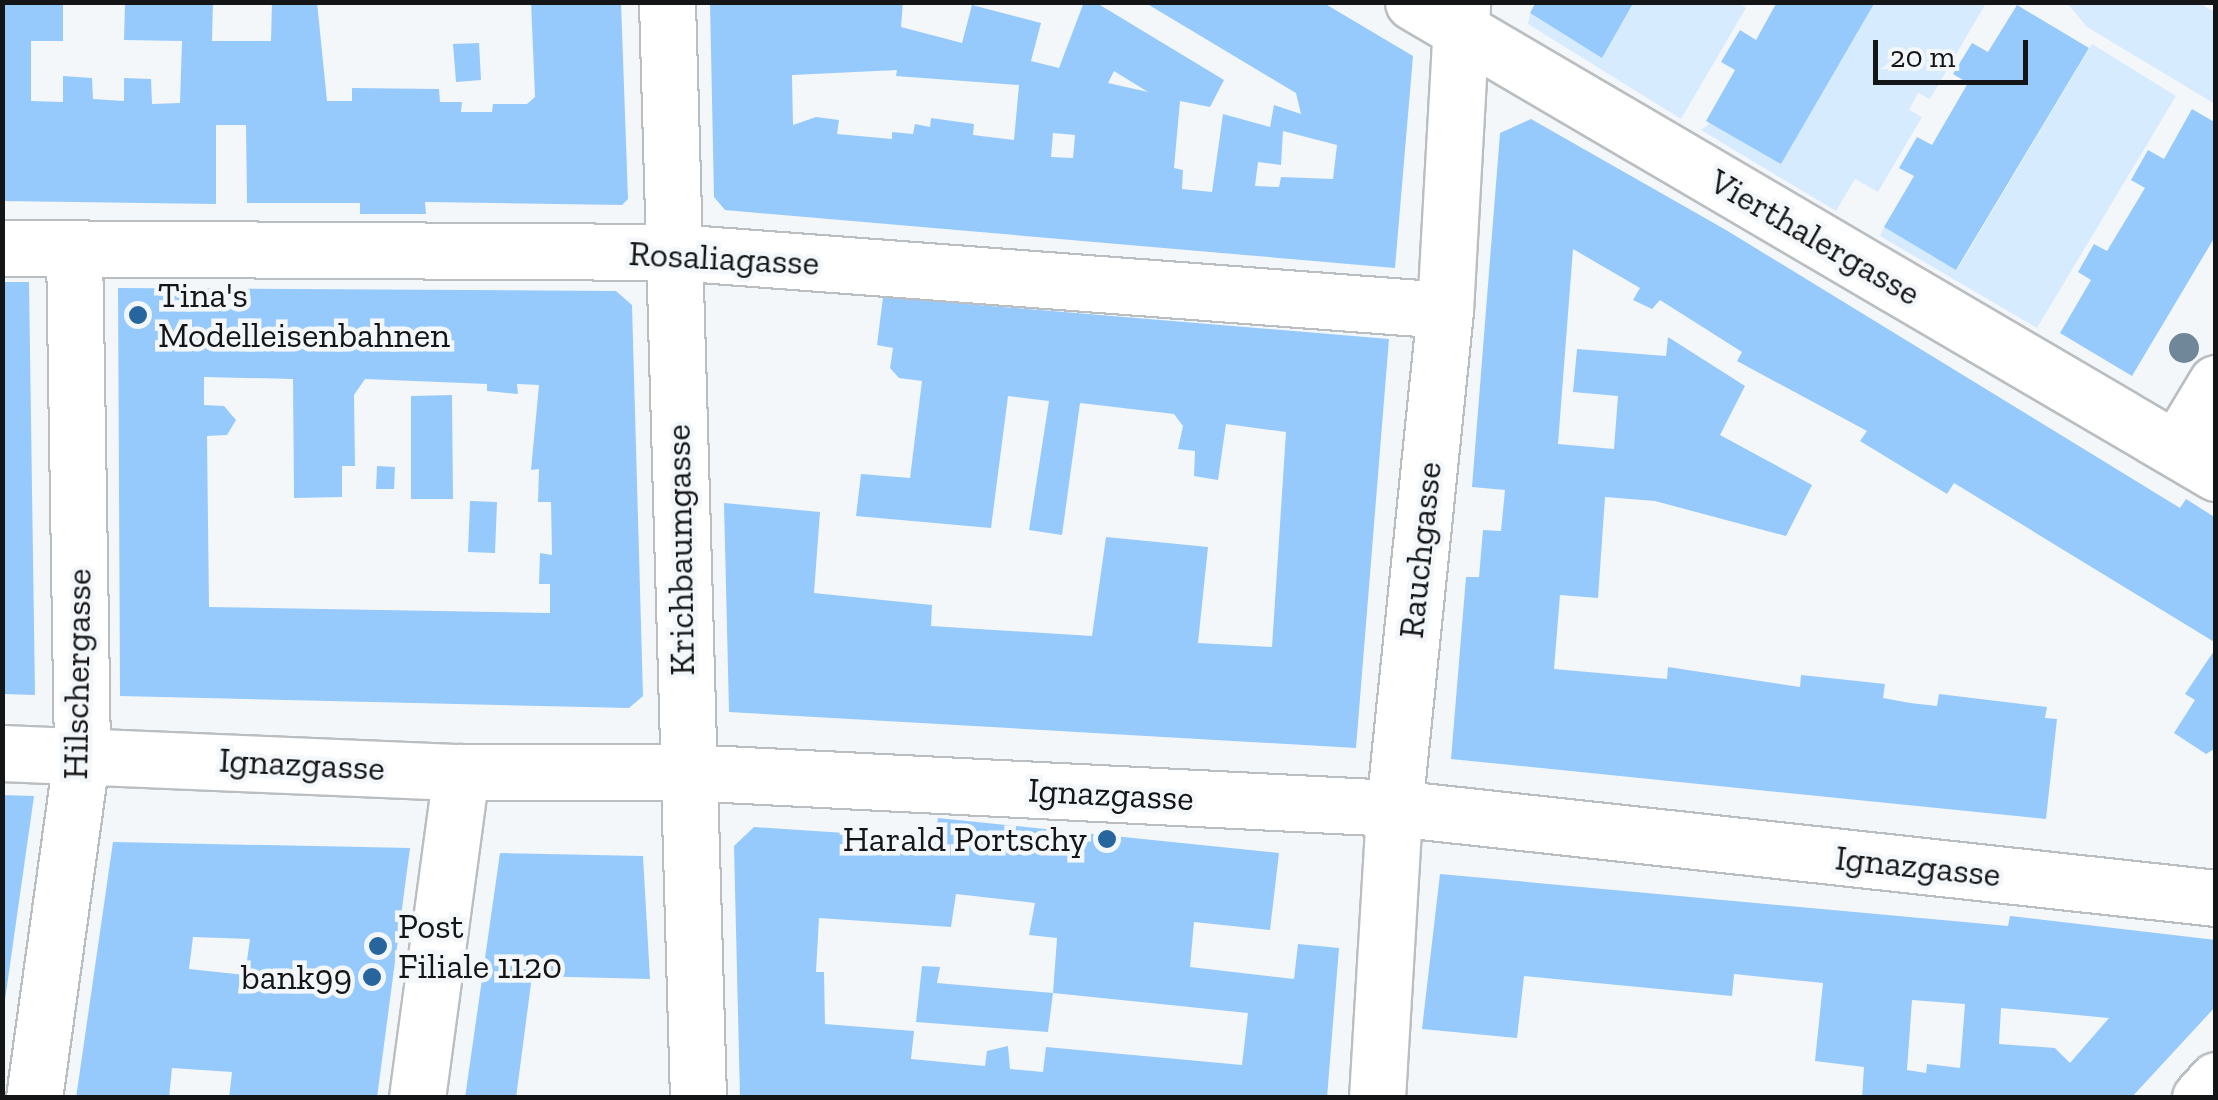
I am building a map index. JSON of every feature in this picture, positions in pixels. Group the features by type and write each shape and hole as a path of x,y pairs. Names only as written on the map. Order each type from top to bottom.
{"street":[{"name":"Krichbaumgasse","path":"667,2 685,772 698,1098"},
{"name":"Vierthalergasse","path":"1413,2 1461,16 2196,461"},
{"name":"Rauchgasse","path":"1377,1098 1394,808 1445,310 1461,16"},
{"name":"Rosaliagasse","path":"2,248 674,252 1445,310"},
{"name":"Hilschergasse","path":"34,1098 82,752 74,248"},
{"path":"2196,461 2216,383"},
{"name":"Ignazgasse","path":"2,753 82,752 461,772 685,772 1394,808 2216,898"},
{"path":"417,1098 461,772"},
{"path":"2200,1098 2216,1080"}],"shaded area":[{"path":"1738,2 1746,8 1681,119 1528,24 1530,13 1602,58 1634,3"},
{"path":"1875,3 1986,3 1930,99 1918,93 1909,110 1922,117 1878,192 1855,179 1836,211 1701,130"},
{"path":"2067,3 2199,3 2215,12 2215,104 2087,27"},
{"path":"2092,44 2176,96 2037,328 1880,236 1884,227 1957,270"}],"building":[{"path":"2,2 63,2 63,41 31,41 31,101 63,102 63,76 92,78 93,99 124,101 124,78 151,79 152,104 180,103 182,41 124,40 125,2 213,2 212,41 271,41 272,2 317,2 327,101 352,101 352,88 439,89 440,102 462,102 461,112 492,112 493,104 527,104 535,97 531,2 621,2 628,199 622,205 425,202 426,214 360,214 360,203 247,203 246,125 216,125 216,204 2,201"},
{"path":"710,2 903,2 901,27 962,43 972,5 1041,23 1031,61 1059,68 1084,2 1095,2 1224,80 1210,107 1180,101 1174,168 1183,170 1182,189 1212,192 1223,114 1270,127 1274,105 1301,114 1296,93 1144,2 1322,2 1413,56 1395,268 725,210 714,197","holes":["897,70 896,76 1019,85 1014,140 973,135 974,124 931,118 930,127 915,124 913,134 892,132 892,139 837,134 839,120 816,117 793,125 792,75","1114,71 1148,92 1108,83","1283,131 1337,145 1333,179 1281,177 1279,187 1255,186 1258,162 1281,165","1053,133 1075,135 1073,158 1051,157"]},
{"path":"1536,2 1634,2 1602,58 1530,13"},
{"path":"1777,2 1875,2 1781,164 1706,121 1735,70 1721,62 1740,30 1756,40"},
{"path":"2017,5 2089,48 1956,270 1884,227 1914,176 1899,168 1917,137 1932,145 1968,83 1953,74 1972,43 1988,52"},
{"path":"479,43 481,80 456,82 453,44"},
{"path":"2192,109 2216,123 2216,235 2132,376 2060,333 2091,280 2078,272 2094,244 2107,251 2145,188 2131,180 2148,150 2164,159"},
{"path":"1531,119 1726,230 2180,508 2186,499 2216,518 2216,643 1954,483 1947,494 1860,441 1867,431 1737,361 1742,352 1660,300 1652,309 1633,300 1640,288 1573,249 1558,444 1614,449 1618,396 1573,392 1577,349 1666,356 1668,337 1745,386 1720,435 1812,485 1786,536 1655,501 1605,497 1598,598 1560,595 1554,669 1667,679 1668,667 1800,687 1801,675 1885,684 1883,698 1910,703 1937,706 1939,694 2047,707 2045,718 2057,719 2046,819 1451,759 1466,577 1479,577 1483,530 1501,531 1505,490 1472,487 1500,133"},
{"path":"2,282 29,282 35,695 2,694"},
{"path":"118,288 616,291 632,305 643,696 629,708 120,696","holes":["204,377 293,379 294,498 342,497 342,466 355,466 354,395 365,379 487,384 487,391 518,394 517,384 539,385 531,470 539,469 538,502 551,502 552,555 540,553 539,584 550,584 550,613 209,607 207,436 227,435 236,420 224,406 204,405"]},
{"path":"883,297 1389,339 1356,748 729,712 724,503 820,512 814,593 932,605 931,626 1092,636 1106,537 1208,547 1198,643 1272,647 1286,432 1226,424 1218,480 1194,476 1195,451 1178,449 1183,426 1174,414 1080,403 1062,535 1029,530 1049,401 1008,396 991,528 856,516 861,474 910,478 922,381 899,378 890,368 893,348 877,345"},
{"path":"452,395 453,499 411,499 411,396"},
{"path":"377,466 395,467 394,489 376,489"},
{"path":"470,501 497,502 495,553 468,552"},
{"path":"2216,648 2216,748 2206,754 2174,733 2195,700 2185,694"},
{"path":"2,795 34,796 5,1000 2,1000"},
{"path":"938,818 1279,853 1270,930 1194,922 1190,967 1294,979 1298,944 1339,948 1327,1098 740,1098 734,846 754,827 935,839","holes":["956,894 1035,903 1029,935 1057,938 1053,993 1248,1013 1242,1065 1046,1047 1043,1072 1010,1069 1008,1046 987,1051 985,1066 911,1059 914,1031 825,1024 824,972 816,972 819,918 951,927"]},
{"path":"113,842 410,848 377,1098 229,1098 232,1072 172,1068 169,1098 76,1098","holes":["193,937 250,939 245,975 189,969"]},
{"path":"500,853 643,856 650,979 532,976 516,1098 465,1098"},
{"path":"1440,874 2008,926 2010,916 2216,940 2216,1006 2131,1098 1862,1098 1864,1067 1815,1061 1823,983 1734,974 1732,996 1524,976 1517,1038 1422,1029","holes":["1912,1000 1965,1004 1960,1068 1927,1064 1926,1073 1907,1070","2001,1008 2109,1018 2070,1063 2055,1048 1999,1044"]},
{"path":"922,966 940,967 937,983 1053,993 1048,1032 916,1022"}],"place":[{"name":"Tina's Modelleisenbahnen","path":"138,315"},
{"name":"Harald Portschy","path":"1107,839"},
{"name":"Post Filiale 1120","path":"378,946"},
{"name":"bank99","path":"372,977"}]}
